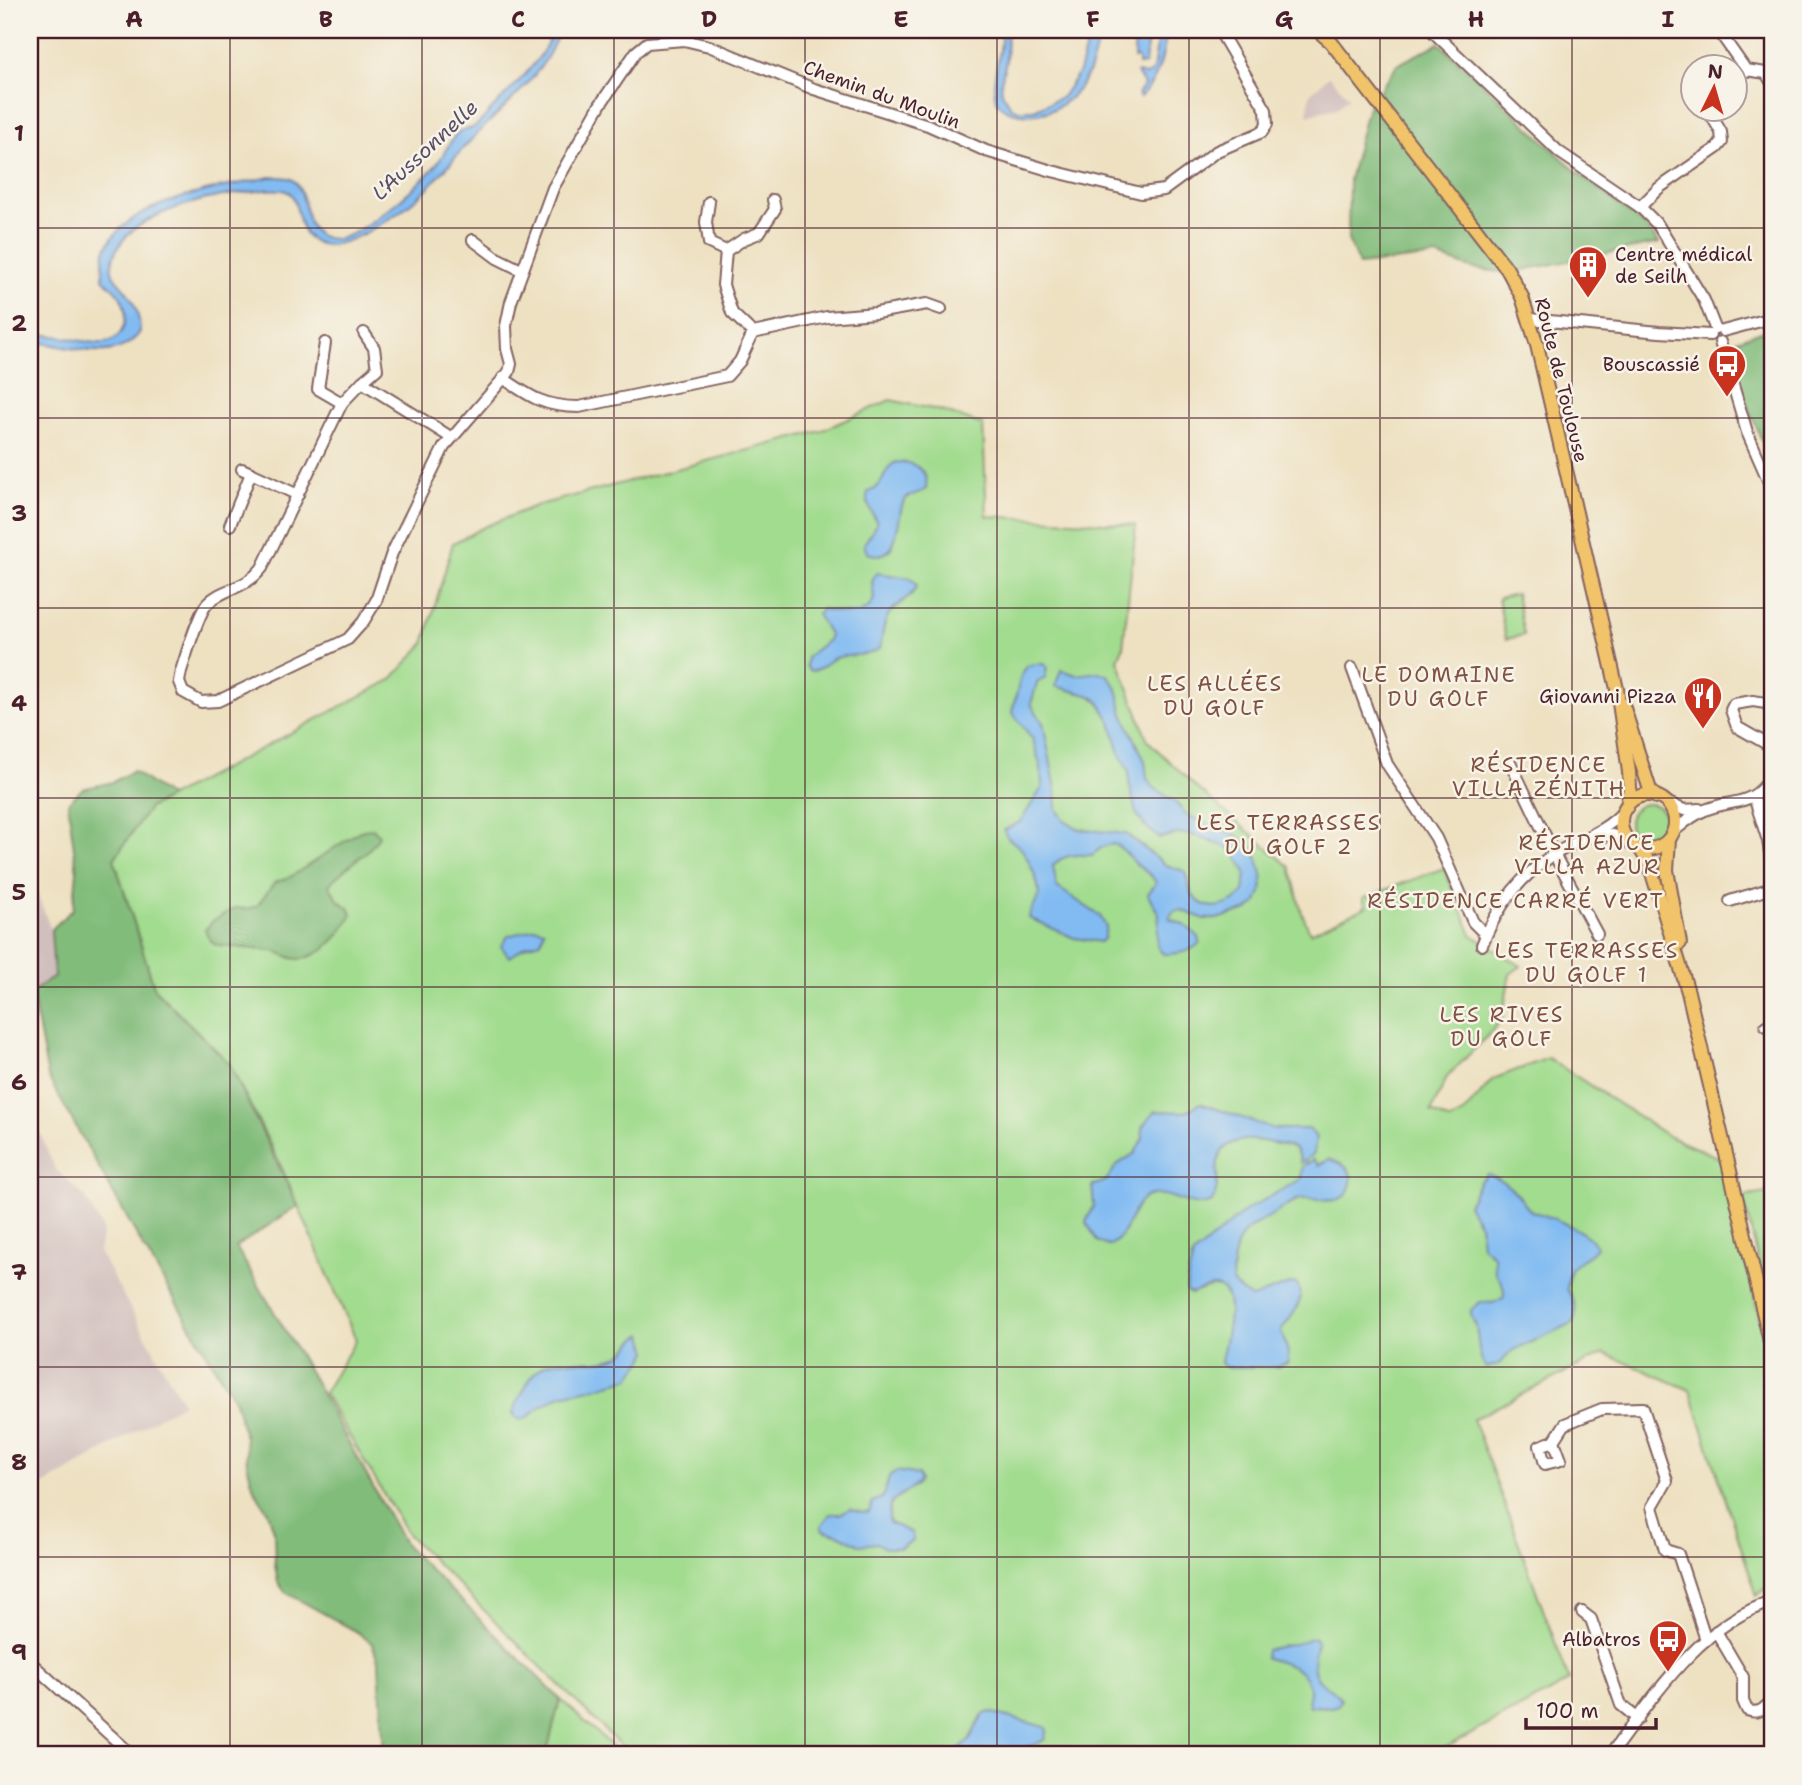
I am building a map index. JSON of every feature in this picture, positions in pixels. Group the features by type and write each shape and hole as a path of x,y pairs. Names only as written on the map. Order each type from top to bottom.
{"main road":[{"name":"Route de Toulouse","path":"1308,30 1337,53"},
{"name":"Route de Toulouse","path":"1317,30 1331,42 1495,251 1516,284 1530,318 1617,689 1650,790 1661,799"},
{"name":"Route de Toulouse","path":"1617,689 1629,772 1630,788 1625,809"},
{"path":"1688,992 1649,863 1622,824 1625,809 1643,796 1661,799 1675,819 1667,870 1688,992 1772,1350"},
{"path":"1634,844 1658,847 1671,836"}],"street":[{"name":"Chemin du Moulin","path":"503,379 509,372 511,363 506,326 521,270 553,188 600,105 636,52 647,43 684,40 709,46 814,89 928,125 986,151 1141,193 1164,190 1217,152 1262,132 1267,124 1266,110 1219,30"},
{"path":"1432,30 1559,152 1640,206 1658,225 1704,300 1747,432 1772,489"},
{"path":"1718,30 1733,52"},
{"path":"1750,71 1766,73 1772,83"},
{"path":"1640,206 1659,188 1722,142 1721,132 1715,122"},
{"path":"726,251 759,233 775,209 773,200"},
{"path":"709,202 706,222 709,243 726,251"},
{"path":"473,240 497,258 521,270"},
{"path":"726,251 723,285 732,313 752,333"},
{"path":"752,333 827,317 876,313 927,304 941,309"},
{"path":"1530,318 1659,332 1717,334 1772,318"},
{"path":"364,333 374,348 377,369 342,403 257,575 251,581 222,594 206,605 189,646 180,682 183,692 201,702 218,701 234,695 348,639 376,601 393,554 444,447 503,379 538,402 559,407 579,407 727,376 740,361 752,333"},
{"path":"325,343 318,389 342,403"},
{"path":"362,382 452,438"},
{"path":"230,525 246,471 298,495"},
{"path":"1352,668 1387,764 1436,838 1473,922 1484,940 1515,886 1554,854 1608,827 1625,809"},
{"path":"1772,704 1754,701 1734,704 1731,710 1737,727 1772,747"},
{"path":"1510,762 1554,854 1597,934"},
{"path":"1671,836 1686,819 1706,810 1754,797 1772,776"},
{"path":"1754,797 1768,841 1772,865"},
{"path":"1661,799 1684,810 1706,810"},
{"path":"1587,838 1612,835 1634,844"},
{"path":"1730,901 1772,888"},
{"path":"1554,1441 1565,1424 1602,1409 1643,1408 1667,1480 1652,1507 1665,1550 1678,1554 1706,1640"},
{"path":"1610,1755 1681,1665 1706,1640 1716,1631 1759,1606 1772,1594"},
{"path":"1759,1606 1772,1602"},
{"path":"1582,1612 1591,1619 1621,1705 1638,1718"},
{"path":"1716,1631 1743,1677 1743,1701 1747,1710 1759,1712 1772,1699"},
{"path":"30,1662 132,1755"}],"shaded area":[{"path":"1329,76 1349,97 1337,108 1307,115 1310,94"},
{"path":"30,875 51,930 54,977 32,992 37,1020 30,1024"},
{"path":"30,1110 55,1169 85,1197 103,1230 99,1252 183,1403 30,1493"}],"green space":[{"path":"1439,43 1578,173 1642,223 1659,243 1508,273 1471,268 1436,256 1359,265 1348,240 1349,180 1368,107 1397,65"},
{"path":"1772,327 1772,465 1730,363 1737,340"},
{"path":"890,400 942,411 983,425 987,516 1136,525 1123,647 1118,660 1148,741 1196,787 1290,867 1310,933 1366,907 1363,898 1444,868 1472,935 1521,966 1510,974 1502,1018 1447,1077 1431,1112 1450,1121 1463,1114 1493,1079 1548,1058 1670,1137 1722,1159 1772,1371 1772,1582 1757,1596 1690,1390 1604,1353 1473,1419 1569,1680 1432,1755 630,1755 408,1535 324,1393 356,1340 281,1166 229,1063 155,990 114,859 149,808 391,680 424,644 453,543 535,506 821,431"},
{"path":"1516,594 1524,635 1506,639 1498,598"},
{"path":"133,771 170,797 149,808 114,859 155,990 229,1063 298,1206 236,1247 313,1378 405,1545 560,1699 546,1755 384,1755 379,1663 372,1643 285,1592 278,1582 274,1531 268,1512 254,1489 235,1401 144,1248 48,1077 32,992 54,977 51,930 73,909 77,872 68,803 82,789 113,782"},
{"path":"1648,804 1661,810 1667,823 1661,836 1648,842 1635,836 1629,823 1635,810"},
{"path":"373,828 379,835 375,842 329,885 338,900 349,908 352,914 339,934 320,951 297,959 274,951 218,945 210,940 205,930 213,921 235,908 248,909 257,906 275,882 295,874 360,831"},
{"path":"1772,1192 1772,1268 1761,1272 1743,1197"},
{"path":"560,1699 622,1755 546,1755"}],"water":[{"path":"552,30 559,30 553,47 522,90 416,199 374,228 338,244 316,242 302,228 295,201 282,190 232,194 167,211 130,233 118,247 112,265 116,280 127,292 138,316 140,332 130,343 117,349 89,351 30,342 30,334 100,343 108,342 120,334 125,320 124,305 120,295 103,278 105,251 116,233 132,219 177,199 270,177 286,177 298,185 310,223 323,237 346,237 359,230 389,209 429,173 457,133 472,128 482,120 536,62 549,41"},
{"path":"1000,30 1007,31 1002,92 1011,107 1034,110 1062,97 1079,72 1085,50 1095,30 1102,30 1084,81 1070,98 1043,113 1018,114 1000,106 994,90"},
{"path":"1135,30 1167,30 1156,74 1140,97 1138,94 1144,85 1137,73 1146,75 1153,71 1158,37 1148,35 1145,64 1138,65 1138,59 1134,58"},
{"path":"896,462 909,463 919,468 925,476 926,489 910,496 903,503 895,539 886,553 867,553 864,544 877,524 868,504 868,492 878,487 888,469"},
{"path":"876,573 911,578 917,585 889,614 880,648 870,653 835,658 818,670 811,671 806,667 807,657 830,636 817,614 822,609 844,613 865,610 874,599 872,581"},
{"path":"1044,664 1047,668 1045,678 1037,683 1031,704 1043,723 1056,789 1057,809 1063,819 1079,829 1126,834 1166,865 1184,871 1192,894 1206,905 1213,907 1227,904 1244,892 1246,872 1232,849 1190,834 1159,838 1144,825 1136,813 1129,771 1120,754 1111,722 1099,702 1091,696 1055,686 1061,670 1077,675 1098,672 1108,675 1117,689 1123,714 1145,761 1147,778 1152,786 1175,802 1188,816 1237,835 1251,848 1258,859 1263,878 1257,902 1248,910 1217,919 1205,919 1180,910 1174,911 1170,919 1185,925 1199,937 1200,942 1188,951 1163,954 1157,946 1159,914 1148,894 1156,883 1121,848 1112,844 1092,855 1065,857 1053,866 1057,887 1100,916 1106,927 1104,939 1100,942 1074,938 1029,918 1039,896 1037,882 1025,854 1006,836 1004,830 1020,822 1042,788 1041,768 1033,740 1012,712 1021,676 1027,666"},
{"path":"536,928 544,930 541,942 526,946 509,957 501,946 508,936"},
{"path":"1200,1103 1274,1129 1309,1129 1316,1137 1314,1153 1301,1164 1293,1147 1258,1140 1236,1141 1220,1155 1217,1189 1212,1202 1197,1205 1164,1195 1148,1196 1137,1206 1115,1242 1108,1246 1097,1241 1086,1222 1094,1205 1092,1186 1106,1181 1117,1165 1135,1153 1143,1138 1142,1127 1155,1111 1186,1112"},
{"path":"1313,1159 1318,1165 1329,1159 1348,1169 1351,1183 1347,1194 1327,1201 1297,1200 1256,1224 1240,1238 1233,1265 1232,1278 1235,1286 1252,1298 1292,1283 1297,1284 1300,1291 1299,1303 1281,1331 1288,1352 1288,1362 1277,1367 1225,1367 1221,1363 1229,1319 1227,1297 1222,1290 1213,1287 1191,1294 1187,1292 1193,1255 1246,1210 1301,1179 1302,1168"},
{"path":"1487,1174 1508,1186 1527,1208 1578,1230 1593,1241 1596,1247 1570,1272 1567,1289 1575,1310 1573,1323 1513,1350 1499,1364 1487,1368 1480,1354 1471,1310 1480,1302 1493,1303 1503,1298 1504,1292 1495,1273 1494,1256 1482,1246 1480,1225 1468,1205 1480,1181"},
{"path":"643,1334 648,1352 630,1378 561,1395 519,1420 513,1414 533,1375 542,1366 563,1360 600,1361 614,1358"},
{"path":"897,1471 918,1475 920,1480 894,1500 889,1513 890,1523 912,1533 913,1541 900,1548 885,1548 877,1543 859,1545 823,1530 821,1526 830,1514 840,1514 850,1509 869,1512 873,1502 883,1497 890,1475"},
{"path":"1310,1638 1317,1641 1313,1664 1316,1675 1319,1681 1337,1694 1341,1700 1338,1705 1310,1706 1309,1689 1304,1676 1293,1667 1265,1658 1266,1650"},
{"path":"989,1712 1045,1727 1047,1730 1044,1740 1011,1751 952,1755 969,1740 983,1715"}],"place":[{"name":"Centre médical de Seilh","path":"1588,299"},
{"name":"Bouscassié","path":"1727,398"},
{"name":"Giovanni Pizza","path":"1703,730"},
{"name":"Albatros","path":"1668,1673"}],"district":[{"name":"LE DOMAINE DU GOLF","path":"1439,687"},
{"name":"LES ALLÉES DU GOLF","path":"1215,696"},
{"name":"RÉSIDENCE VILLA ZÉNITH","path":"1539,777"},
{"name":"LES TERRASSES DU GOLF 2","path":"1289,835"},
{"name":"RÉSIDENCE VILLA AZUR","path":"1587,855"},
{"name":"RÉSIDENCE CARRÉ VERT","path":"1516,901"},
{"name":"LES TERRASSES DU GOLF 1","path":"1587,963"},
{"name":"LES RIVES DU GOLF","path":"1502,1027"}],"water label":[{"name":"L'Aussonnelle","path":"425,150"}]}
